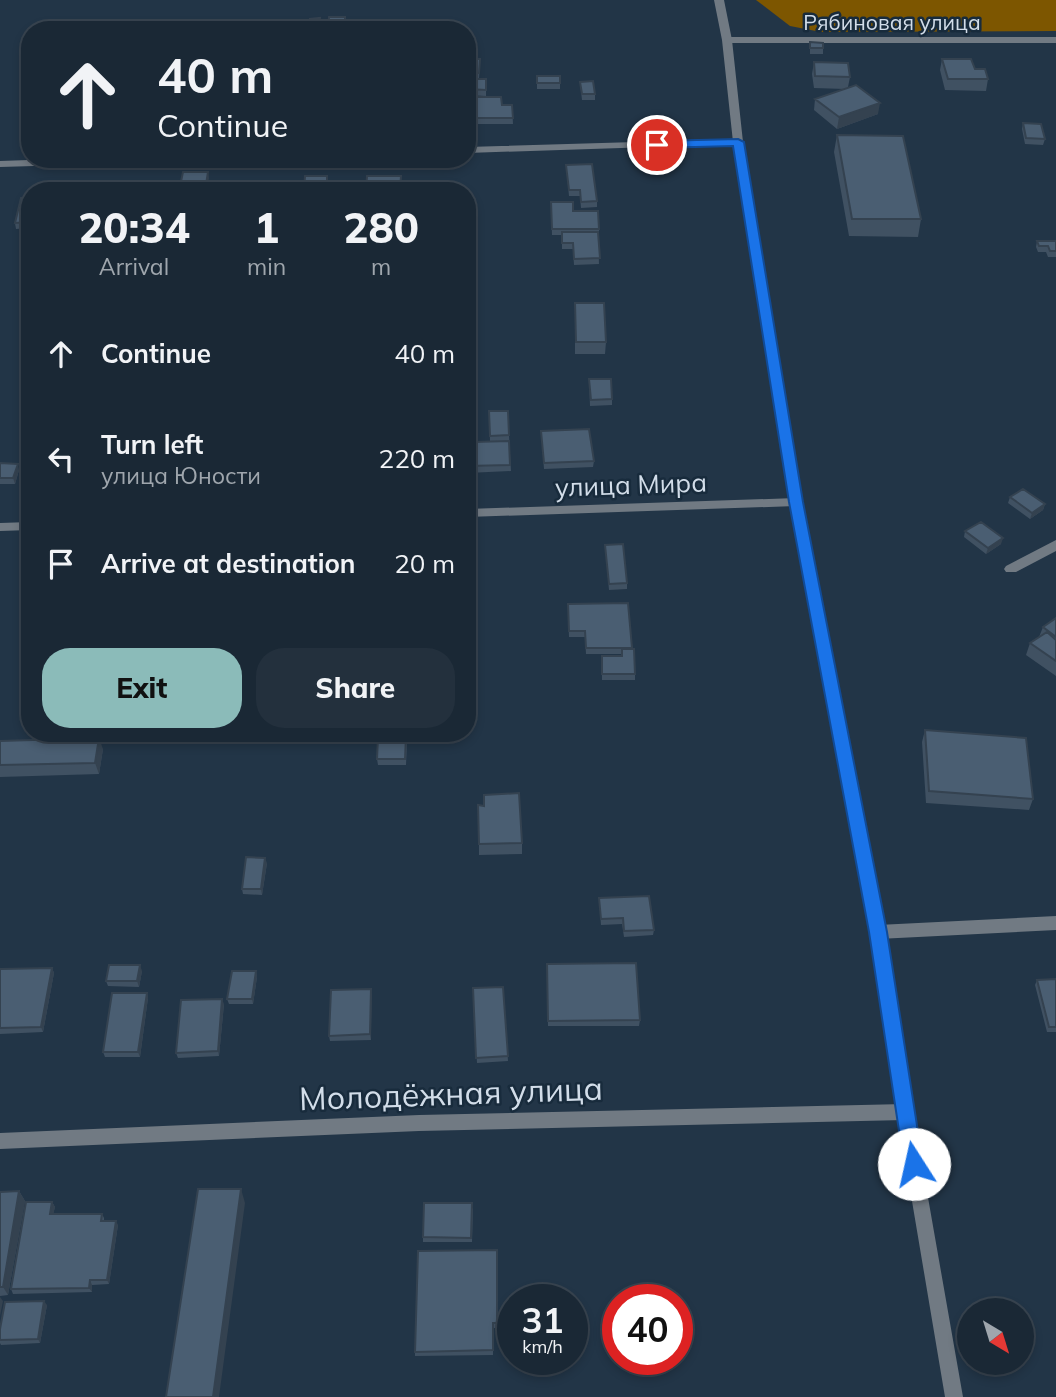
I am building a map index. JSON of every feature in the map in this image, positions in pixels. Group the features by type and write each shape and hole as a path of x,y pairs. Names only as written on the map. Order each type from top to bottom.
{"street":[{"path":"719,0 727,40 738,142 796,502 878,932 905,1112 954,1397"},
{"name":"Рябиновая улица","path":"727,40 1056,40"},
{"path":"476,150 738,142"},
{"path":"0,163 21,163"},
{"name":"улица Мира","path":"476,513 796,502"},
{"path":"0,527 21,526"},
{"path":"1011,569 1054,550"},
{"path":"878,932 1056,923"},
{"name":"Молодёжная улица","path":"0,1141 419,1123 905,1112"}],"shaded area":[{"path":"756,0 1056,0 1056,31 821,32 790,26"}],"building":[{"path":"329,17 345,17 345,21 329,21"},
{"path":"810,42 823,43 823,48 810,48"},
{"path":"476,59 480,59 479,73 476,73"},
{"path":"942,59 971,59 975,69 985,69 988,79 948,79"},
{"path":"814,62 848,63 850,77 815,76"},
{"path":"537,76 560,76 560,83 537,83"},
{"path":"476,79 486,79 486,90 476,89"},
{"path":"593,81 595,94 582,94 580,82"},
{"path":"856,85 880,103 839,117 815,99"},
{"path":"476,97 501,97 502,105 512,105 513,118 476,118"},
{"path":"1023,123 1041,124 1045,139 1026,138"},
{"path":"837,135 903,136 921,219 852,219"},
{"path":"592,164 597,201 581,202 580,190 569,190 566,165"},
{"path":"183,172 208,172 206,182 181,182"},
{"path":"305,176 327,176 327,182 305,182"},
{"path":"367,176 401,176 401,182 367,182"},
{"path":"21,198 21,223 15,223"},
{"path":"551,202 573,202 573,211 598,211 599,229 552,229"},
{"path":"562,232 598,232 600,258 574,259 573,243 562,243"},
{"path":"1037,241 1056,241 1056,251 1050,251 1048,246 1039,246"},
{"path":"575,303 604,303 606,342 576,342"},
{"path":"589,379 611,379 612,399 591,400"},
{"path":"489,411 508,411 509,435 490,436"},
{"path":"589,429 594,461 544,463 541,431"},
{"path":"509,441 510,465 476,466 476,442"},
{"path":"0,463 18,464 13,478 0,478"},
{"path":"1023,489 1045,504 1032,513 1010,497"},
{"path":"981,522 1003,538 988,548 965,531"},
{"path":"623,544 627,583 609,584 605,545"},
{"path":"628,603 632,648 586,648 585,631 569,631 568,604"},
{"path":"1056,618 1056,637 1043,627"},
{"path":"1047,632 1056,640 1056,661 1030,643"},
{"path":"622,649 634,649 635,674 602,674 602,656 622,656"},
{"path":"925,730 1026,738 1033,799 929,791"},
{"path":"0,741 98,742 95,763 0,765"},
{"path":"378,742 406,742 405,759 377,759"},
{"path":"519,793 522,843 479,844 478,805 484,806 484,795"},
{"path":"246,857 265,858 261,889 242,889"},
{"path":"649,896 654,930 624,931 623,918 601,919 599,898"},
{"path":"636,963 640,1020 548,1021 547,964"},
{"path":"109,965 140,965 137,981 106,981"},
{"path":"52,968 41,1027 0,1028 0,969"},
{"path":"232,971 256,971 252,999 227,999"},
{"path":"1056,979 1056,1027 1049,1027 1037,980"},
{"path":"503,987 508,1056 476,1058 473,988"},
{"path":"371,989 370,1034 329,1036 331,990"},
{"path":"112,993 147,993 138,1052 103,1052"},
{"path":"222,999 218,1051 176,1053 181,1000"},
{"path":"198,1189 241,1189 213,1397 166,1397"},
{"path":"19,1191 3,1287 0,1287 0,1192"},
{"path":"26,1202 52,1202 50,1214 102,1214 101,1221 116,1221 107,1280 90,1280 89,1288 11,1289"},
{"path":"424,1203 472,1203 471,1238 423,1237"},
{"path":"497,1250 497,1323 493,1323 493,1350 415,1352 418,1251"},
{"path":"44,1301 38,1339 0,1340 5,1302"}],"route":[{"path":"657,145 738,142 796,502 878,932 914,1164"}]}
